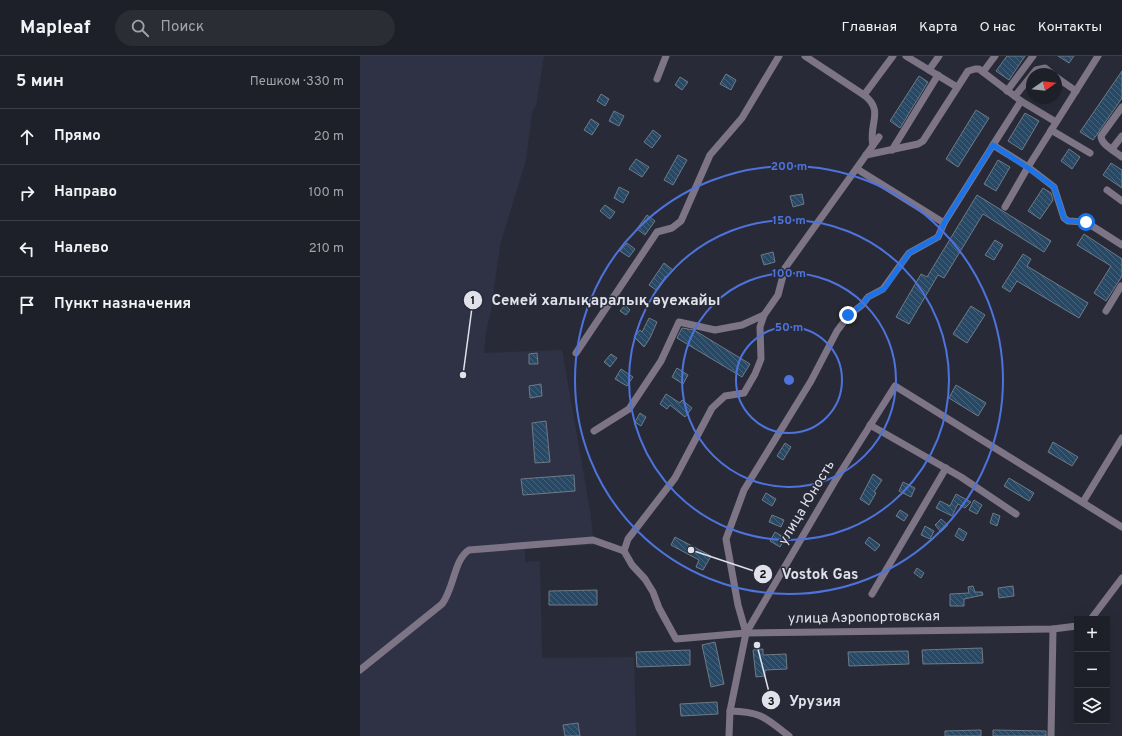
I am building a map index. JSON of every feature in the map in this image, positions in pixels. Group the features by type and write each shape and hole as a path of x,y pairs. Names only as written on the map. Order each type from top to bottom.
{"street":[{"path":"657,79 666,56"},
{"path":"576,353 657,232 672,228 681,221 710,155 742,118 779,56"},
{"path":"805,56 872,101 876,112 871,135 873,145"},
{"path":"864,95 893,56"},
{"path":"906,56 957,87"},
{"path":"929,70 939,56"},
{"path":"983,72 995,56"},
{"path":"1007,91 1033,56"},
{"path":"1005,207 1051,130 1098,56"},
{"path":"866,155 923,142 957,87 971,69 975,68 983,72 1018,99 1056,122"},
{"path":"892,150 938,75"},
{"path":"1062,81 1076,91"},
{"path":"729,736 730,711 746,633 738,605 726,539 744,490 811,381 837,331 848,315 862,305 868,297 884,289 909,253 938,237 944,223 993,145 1026,86"},
{"path":"1122,106 1101,136 1103,143 1122,157"},
{"path":"1051,130 1090,153"},
{"path":"1112,149 1122,136"},
{"path":"360,670 442,604 448,594 461,558 469,550 593,540 624,551 628,539 675,478 712,408 725,396 744,394 761,359 760,327 764,315 778,295 785,268 879,138"},
{"path":"993,145 1054,187 1064,218 1068,221 1086,222 1122,245"},
{"path":"857,169 944,223"},
{"path":"1107,190 1122,201"},
{"path":"1106,311 1122,286"},
{"path":"594,431 629,410 661,361 679,322 715,330 742,325 764,315"},
{"name":"улица Юность","path":"746,633 835,481 896,386 1083,502"},
{"path":"869,426 946,468 1016,514"},
{"path":"1122,438 1083,502 1122,526"},
{"path":"872,594 946,468"},
{"name":"улица Аэропортовская","path":"624,551 632,565 645,579 654,592 658,608 676,639 746,633 1054,628"},
{"path":"1093,616 1122,578"},
{"path":"1051,736 1054,628 1074,626"},
{"path":"730,711 750,712 761,715 789,736"}],"shaded area":[{"path":"360,56 544,56 536,106 532,112 526,160 500,245 491,311 486,331 484,353 562,350 590,510 594,545 525,548 525,562 540,561 542,658 634,657 636,736 360,736"}],"building":[{"path":"1007,56 1025,56 1009,80 996,71"},
{"path":"1058,56 1074,56 1069,63"},
{"path":"1122,71 1122,98 1093,140 1080,132"},
{"path":"726,74 736,80 731,90 720,84"},
{"path":"919,76 928,82 900,128 890,121"},
{"path":"680,77 688,82 682,90 675,85"},
{"path":"601,94 609,99 605,106 597,101"},
{"path":"976,110 989,118 958,167 946,159"},
{"path":"614,111 624,116 619,126 609,121"},
{"path":"1025,113 1039,121 1022,150 1008,141"},
{"path":"591,119 599,124 592,135 584,130"},
{"path":"653,130 661,136 652,148 644,142"},
{"path":"1069,149 1080,157 1072,169 1061,161"},
{"path":"678,155 687,160 673,185 664,180"},
{"path":"636,159 649,167 642,177 629,169"},
{"path":"998,160 1010,167 996,191 984,184"},
{"path":"1111,163 1122,170 1122,188 1103,175"},
{"path":"619,187 629,192 623,203 614,198"},
{"path":"1043,188 1051,193 1053,200 1040,219 1028,211"},
{"path":"802,194 804,204 793,207 790,196"},
{"path":"977,195 1051,241 1044,252 983,214 944,278 938,275 909,324 896,317 921,274 927,277"},
{"path":"605,205 615,212 610,219 600,211"},
{"path":"647,215 655,221 645,235 637,229"},
{"path":"1084,234 1122,259 1122,276 1106,301 1094,293 1111,266 1077,245"},
{"path":"995,240 1003,245 994,260 985,255"},
{"path":"627,243 635,249 629,257 620,251"},
{"path":"773,252 775,262 764,265 761,255"},
{"path":"1023,254 1031,259 1027,266 1088,303 1079,318 1017,281 1010,292 1002,287"},
{"path":"664,263 673,270 667,277 666,276 656,290 649,285"},
{"path":"625,305 630,310 626,315 620,311"},
{"path":"971,306 985,315 967,343 953,334"},
{"path":"649,318 657,322 644,347 634,337 640,330 642,332"},
{"path":"682,328 694,330 750,364 742,377 677,338"},
{"path":"537,353 538,364 529,364 529,354"},
{"path":"611,354 617,358 610,367 604,362"},
{"path":"677,368 688,375 683,384 672,377"},
{"path":"621,369 633,377 627,386 615,379"},
{"path":"541,384 542,396 530,398 529,386"},
{"path":"956,385 986,403 978,416 949,398"},
{"path":"666,394 680,403 682,400 692,408 685,417 670,405 667,409 660,404"},
{"path":"640,413 646,417 641,426 635,422"},
{"path":"546,421 550,462 535,463 532,423"},
{"path":"1053,442 1078,457 1072,466 1048,452"},
{"path":"785,443 791,447 783,460 777,456"},
{"path":"873,474 882,480 874,492 876,493 869,505 860,499"},
{"path":"574,475 575,491 523,495 521,479"},
{"path":"1009,478 1034,493 1029,501 1004,486"},
{"path":"903,482 915,488 911,497 899,491"},
{"path":"766,493 776,499 772,506 762,500"},
{"path":"956,494 971,502 965,508 958,504 952,516 936,508 940,501 950,506"},
{"path":"974,500 982,505 977,514 969,510"},
{"path":"900,510 908,515 904,521 896,516"},
{"path":"993,513 1000,516 997,526 990,523"},
{"path":"772,515 784,520 781,527 769,522"},
{"path":"941,519 948,525 941,532 935,525"},
{"path":"925,526 934,531 930,539 921,535"},
{"path":"959,528 967,533 963,541 955,536"},
{"path":"775,532 785,538 780,547 770,541"},
{"path":"675,537 711,556 703,570 696,567 699,560 671,545"},
{"path":"869,537 880,545 875,551 865,543"},
{"path":"917,568 924,573 921,578 914,573"},
{"path":"973,586 975,592 982,592 983,595 964,599 964,606 950,606 950,594 969,593 968,587"},
{"path":"1013,586 1014,596 999,598 998,588"},
{"path":"597,590 597,605 549,605 549,591"},
{"path":"715,642 724,684 711,687 702,645"},
{"path":"982,648 983,663 923,664 922,650"},
{"path":"763,649 763,655 786,654 787,669 765,670 765,676 756,677 753,650"},
{"path":"690,650 690,665 637,667 636,652"},
{"path":"908,651 909,664 849,666 848,652"},
{"path":"717,702 718,714 681,716 680,704"},
{"path":"578,723 580,736 565,736 563,725"},
{"path":"981,730 981,736 945,736 945,731"},
{"path":"993,730 1046,731 1046,736 993,736"}],"place":[{"name":"Семей халықаралық әуежайы","path":"463,375"},
{"name":"Vostok Gas","path":"691,550"},
{"name":"Урузия","path":"757,645"}],"route":[{"path":"848,315 862,305 868,297 884,289 909,253 938,237 944,223 993,145 1054,187 1064,218 1068,221 1086,222"}]}
